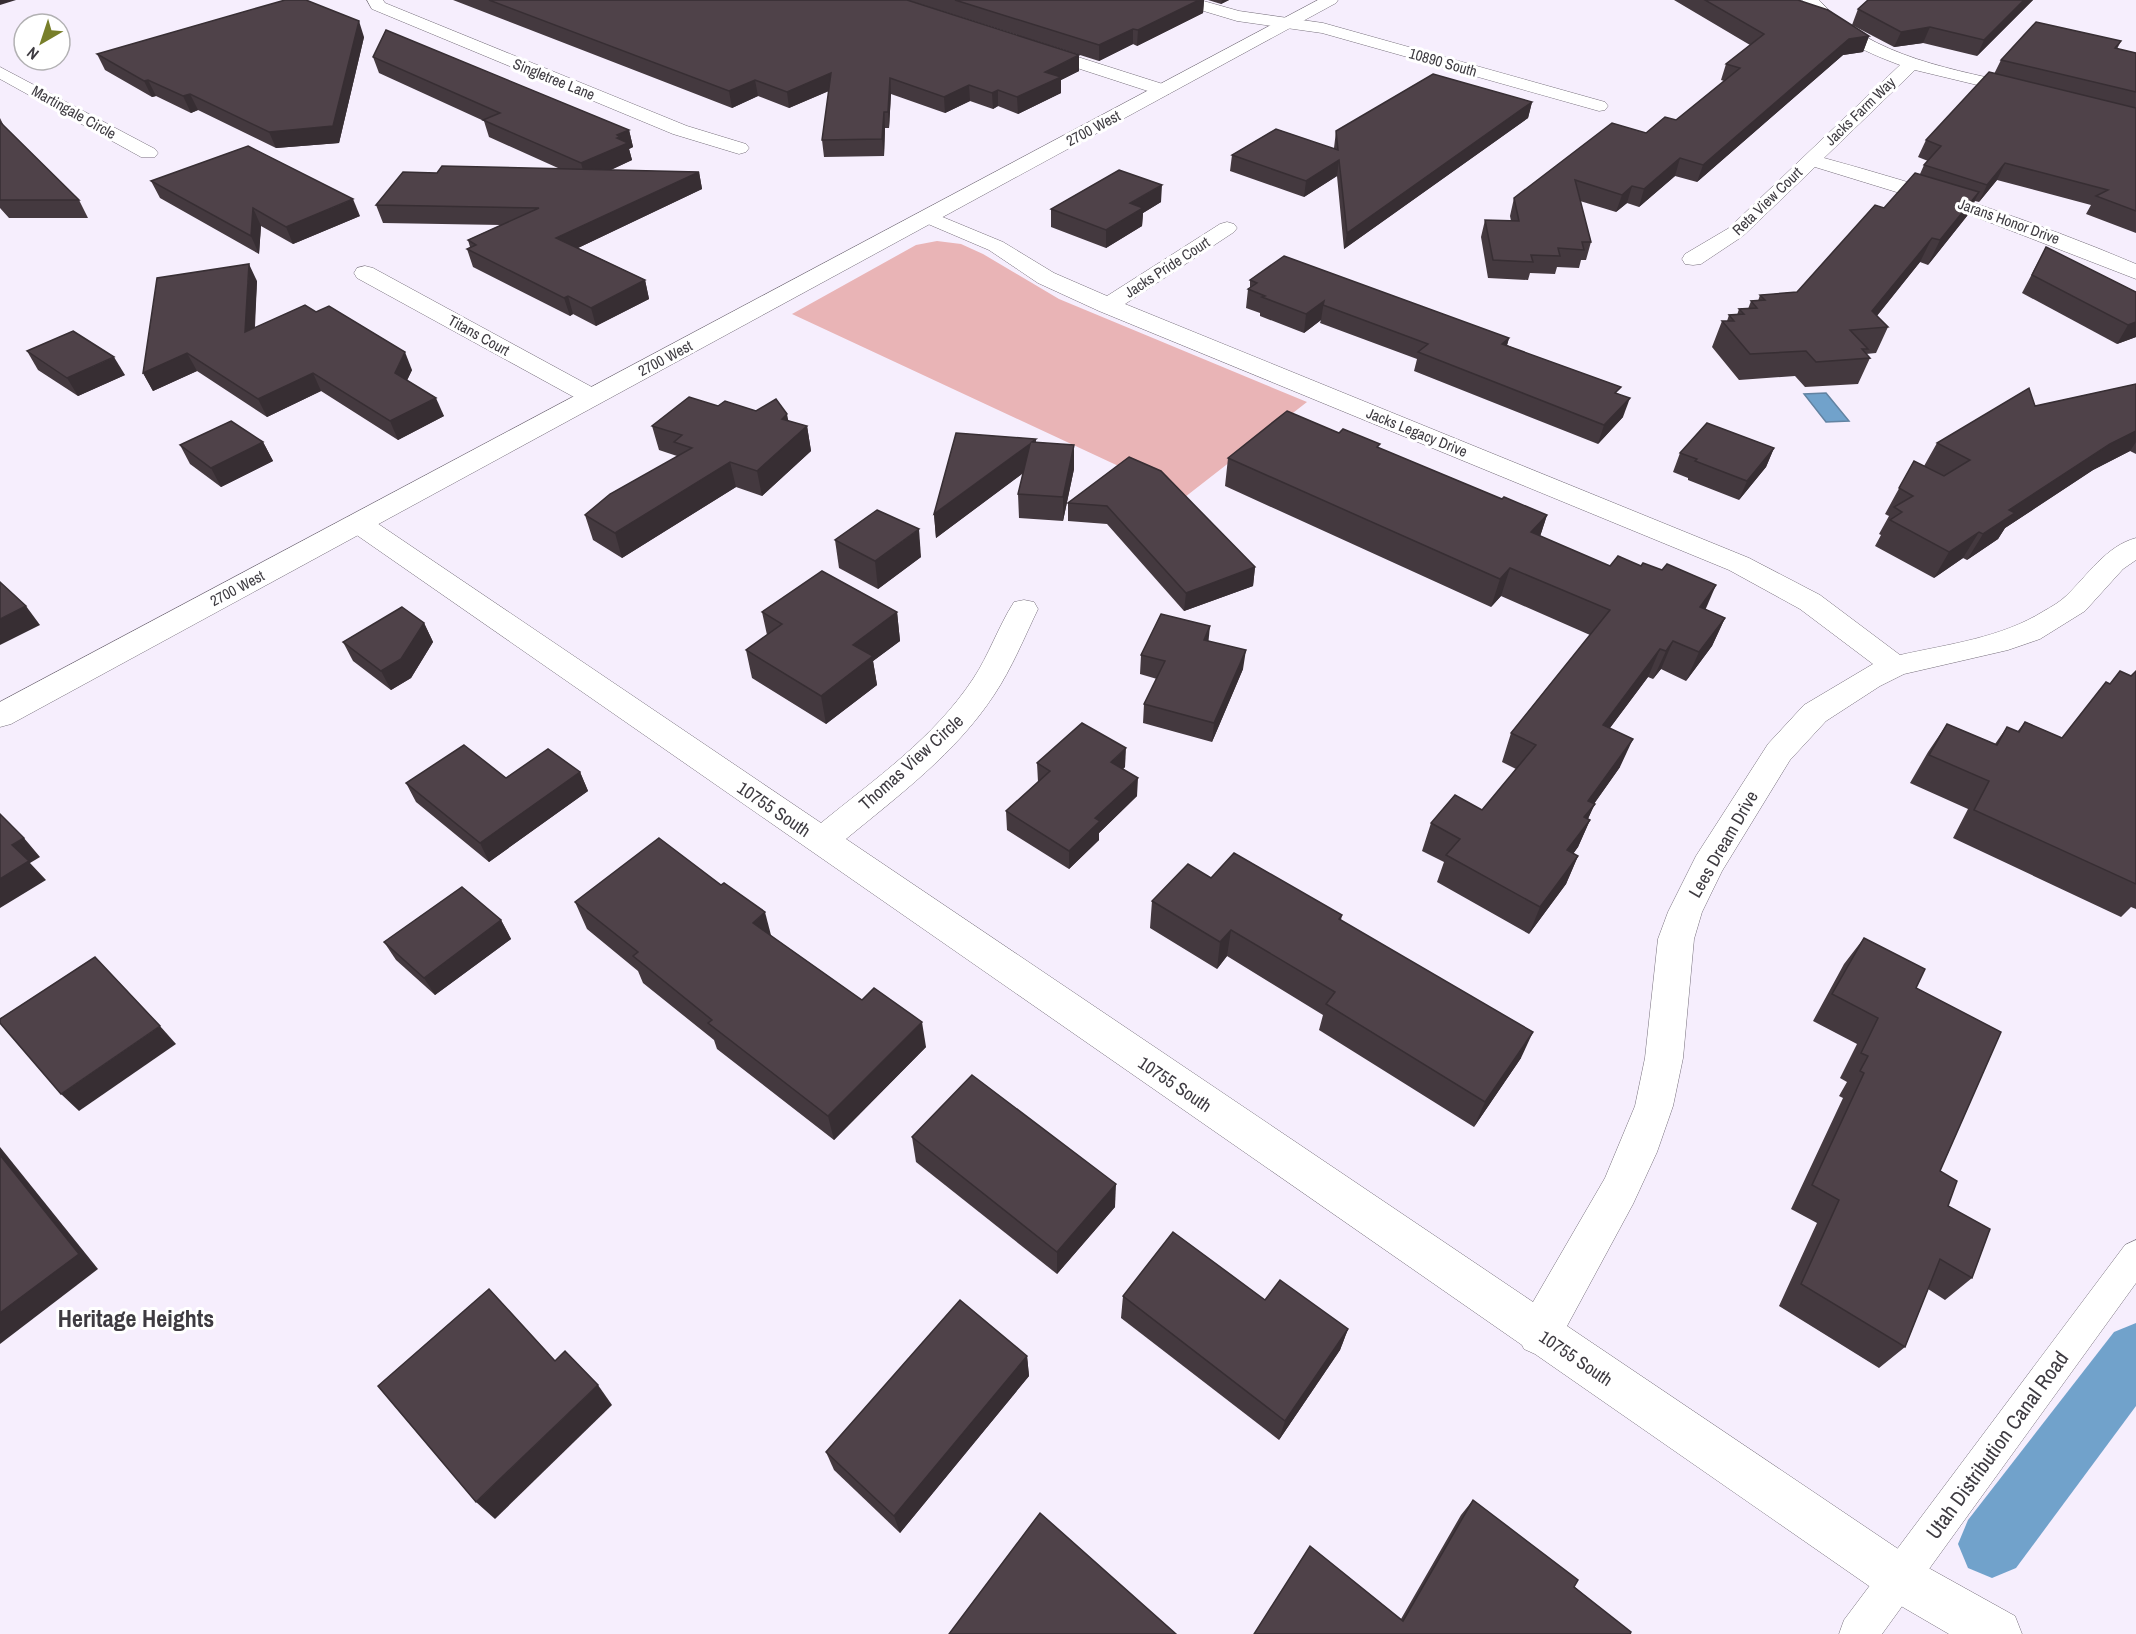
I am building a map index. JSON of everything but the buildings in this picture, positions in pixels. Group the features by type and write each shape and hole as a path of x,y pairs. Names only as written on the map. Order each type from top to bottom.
{"street":[{"name":"Singletree Lane","path":"375,0 378,6 658,122 739,148"},
{"name":"10890 South","path":"1183,0 1237,16 1323,28 1599,106"},
{"name":"2700 West","path":"0,716 1330,0"},
{"path":"1810,0 1820,13 1840,29 1871,46 1911,63 2037,95"},
{"path":"1018,43 1163,90"},
{"name":"Jacks Farm Way","path":"1810,160 1911,63"},
{"name":"Martingale Circle","path":"0,72 148,153"},
{"name":"Reta View Court","path":"1692,259 1736,232 1810,160"},
{"name":"Jarans Honor Drive","path":"1810,160 1965,204 2052,236 2136,272"},
{"name":"Jacks Legacy Drive","path":"928,217 996,246 1053,281 1107,306 1739,564 1810,602 1895,666"},
{"name":"Jacks Pride Court","path":"1107,306 1227,228"},
{"name":"Titans Court","path":"365,273 592,397"},
{"name":"10755 South","path":"358,523 1539,1334 1899,1578 1997,1634"},
{"name":"Lees Dream Drive","path":"1539,1334 1618,1191 1637,1152 1654,1106 1664,1058 1676,939 1695,887 1779,752 1815,713 1869,679 1895,666 1983,647 2030,632 2075,604 2113,563 2136,548"},
{"name":"Thomas View Circle","path":"821,841 917,761 960,718 991,674 1024,609"}],"lane":[{"name":"Utah Distribution Canal Road","path":"1858,1634 2136,1256"}],"shaded area":[{"path":"937,241 961,244 983,254 1059,299 1307,402 1185,497 792,314 916,245"}],"water":[{"path":"1826,393 1849,421 1826,422 1804,394"}],"waterway":[{"path":"1992,1544 2136,1354"}],"district":[{"name":"Heritage Heights","path":"136,1318"}]}
